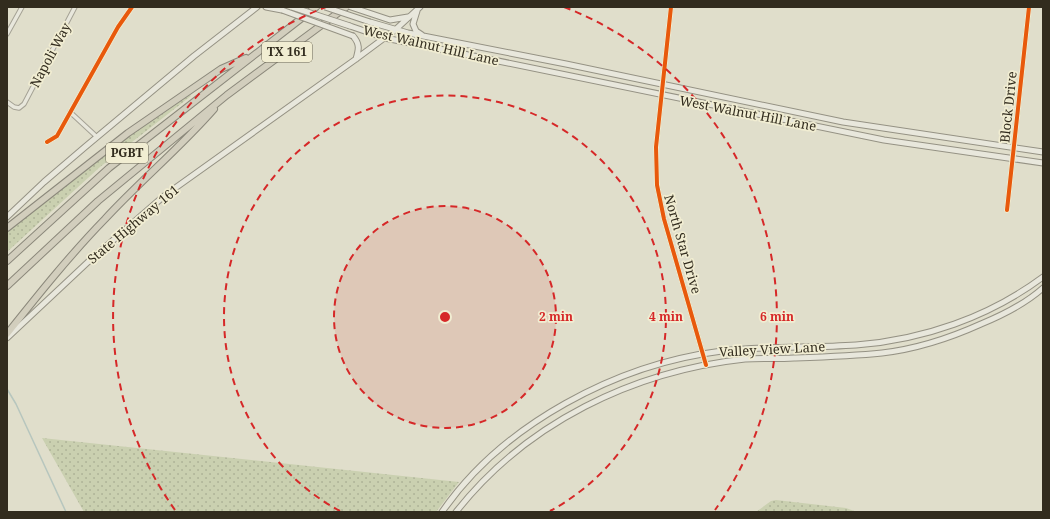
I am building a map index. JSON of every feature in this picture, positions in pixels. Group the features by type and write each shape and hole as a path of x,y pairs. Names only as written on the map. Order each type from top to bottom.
{"highway":[{"name":"TX 161","path":"255,54 316,7"},
{"name":"TX 161","path":"228,95 317,31 346,7"},
{"path":"7,228 128,133 221,69 255,54"},
{"name":"PGBT","path":"7,261 109,168 255,54"},
{"path":"7,334 41,292 105,219 194,132 228,95"},
{"name":"PGBT","path":"7,286 98,201 228,95"}],"main road":[{"path":"7,217 44,182 97,137 254,8 265,7 282,10 353,36 358,42 359,48 356,59"},
{"name":"West Walnut Hill Lane","path":"292,7 386,38 660,95 884,140 1043,162"},
{"name":"West Walnut Hill Lane","path":"325,7 395,30 848,123 1043,152"},
{"path":"351,7 390,20 408,17"},
{"path":"356,59 386,38 419,8"},
{"path":"419,8 413,24 416,31 423,36"},
{"path":"478,57 481,48"},
{"name":"State Highway 161","path":"7,338 88,262 155,204 268,121 356,59"},
{"path":"762,116 764,106"},
{"path":"846,132 848,123"},
{"name":"Valley View Lane","path":"442,512 472,474 512,439 553,410 622,377 676,360 703,354 745,350 856,345 912,337 974,317 1043,277"},
{"name":"Valley View Lane","path":"456,512 501,463 548,428 600,399 628,387 676,371 746,359 883,353 915,347 959,334 996,318 1019,306 1043,288"}],"street":[{"path":"7,34 9,26 22,7"},
{"name":"Napoli Way","path":"7,102 14,107 19,108 24,104 75,7"},
{"path":"47,142 57,136 118,27 132,7"},
{"name":"North Star Drive","path":"671,7 660,95 656,154 658,191 664,219 706,365"},
{"name":"Block Drive","path":"1007,210 1029,7"},
{"path":"70,112 97,137"}],"green space":[{"path":"190,95 191,96 100,167 7,252 7,231 128,137"},
{"path":"42,438 459,482 436,512 84,512"},
{"path":"776,500 846,508 857,512 756,512 771,501"}],"waterway":[{"path":"7,389 16,404 66,512"}],"cycle path":[{"path":"47,142 57,136 118,27 132,7"},
{"path":"671,7 656,147 657,185 664,219 706,365"},
{"path":"1007,210 1029,7"}]}
